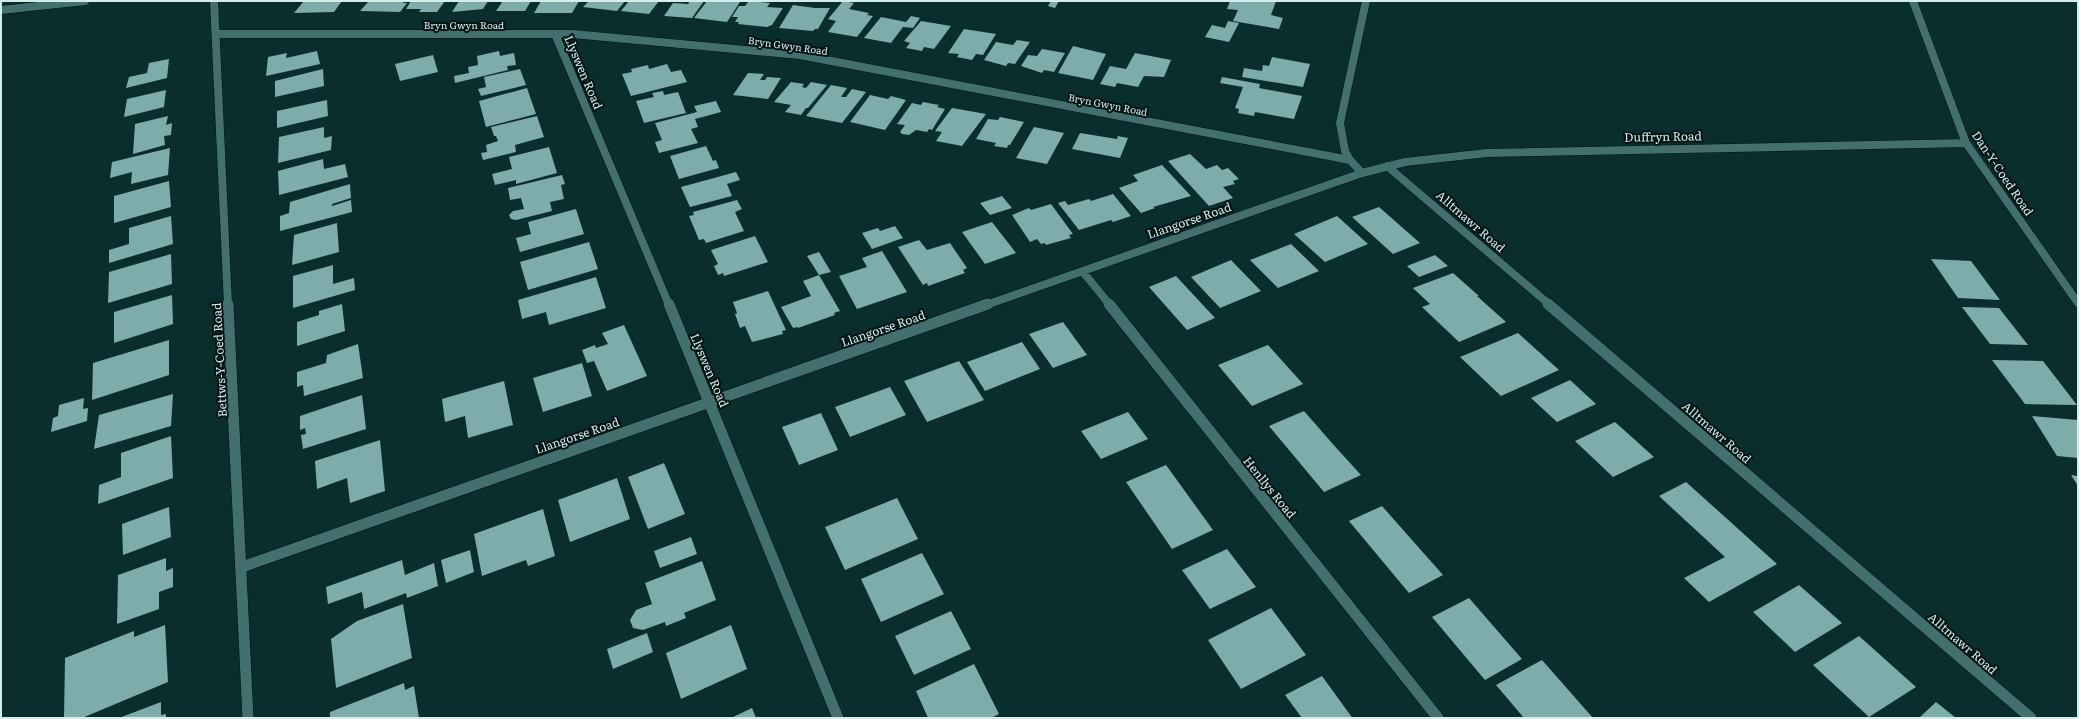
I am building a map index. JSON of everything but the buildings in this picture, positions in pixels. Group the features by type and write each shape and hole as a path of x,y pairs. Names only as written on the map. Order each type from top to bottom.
{"street":[{"path":"1,9 9,1"},
{"path":"1,9 84,1"},
{"name":"Bettws-Y-Coed Road","path":"214,1 248,718"},
{"path":"1362,173 1350,160 1341,134 1340,123 1366,1"},
{"name":"Dan-Y-Coed Road","path":"1913,1 1959,128 1966,143 2078,303"},
{"name":"Bryn Gwyn Road","path":"216,34 554,34 621,37 800,55 1350,160"},
{"name":"Llyswen Road","path":"554,34 710,402 838,718"},
{"name":"Duffryn Road","path":"1362,173 1387,166 1446,156 1526,151 1966,143"},
{"name":"Alltmawr Road","path":"1387,166 2031,718"},
{"name":"Llangorse Road","path":"242,567 1362,173"},
{"name":"Henllys Road","path":"1083,272 1438,718"}]}
